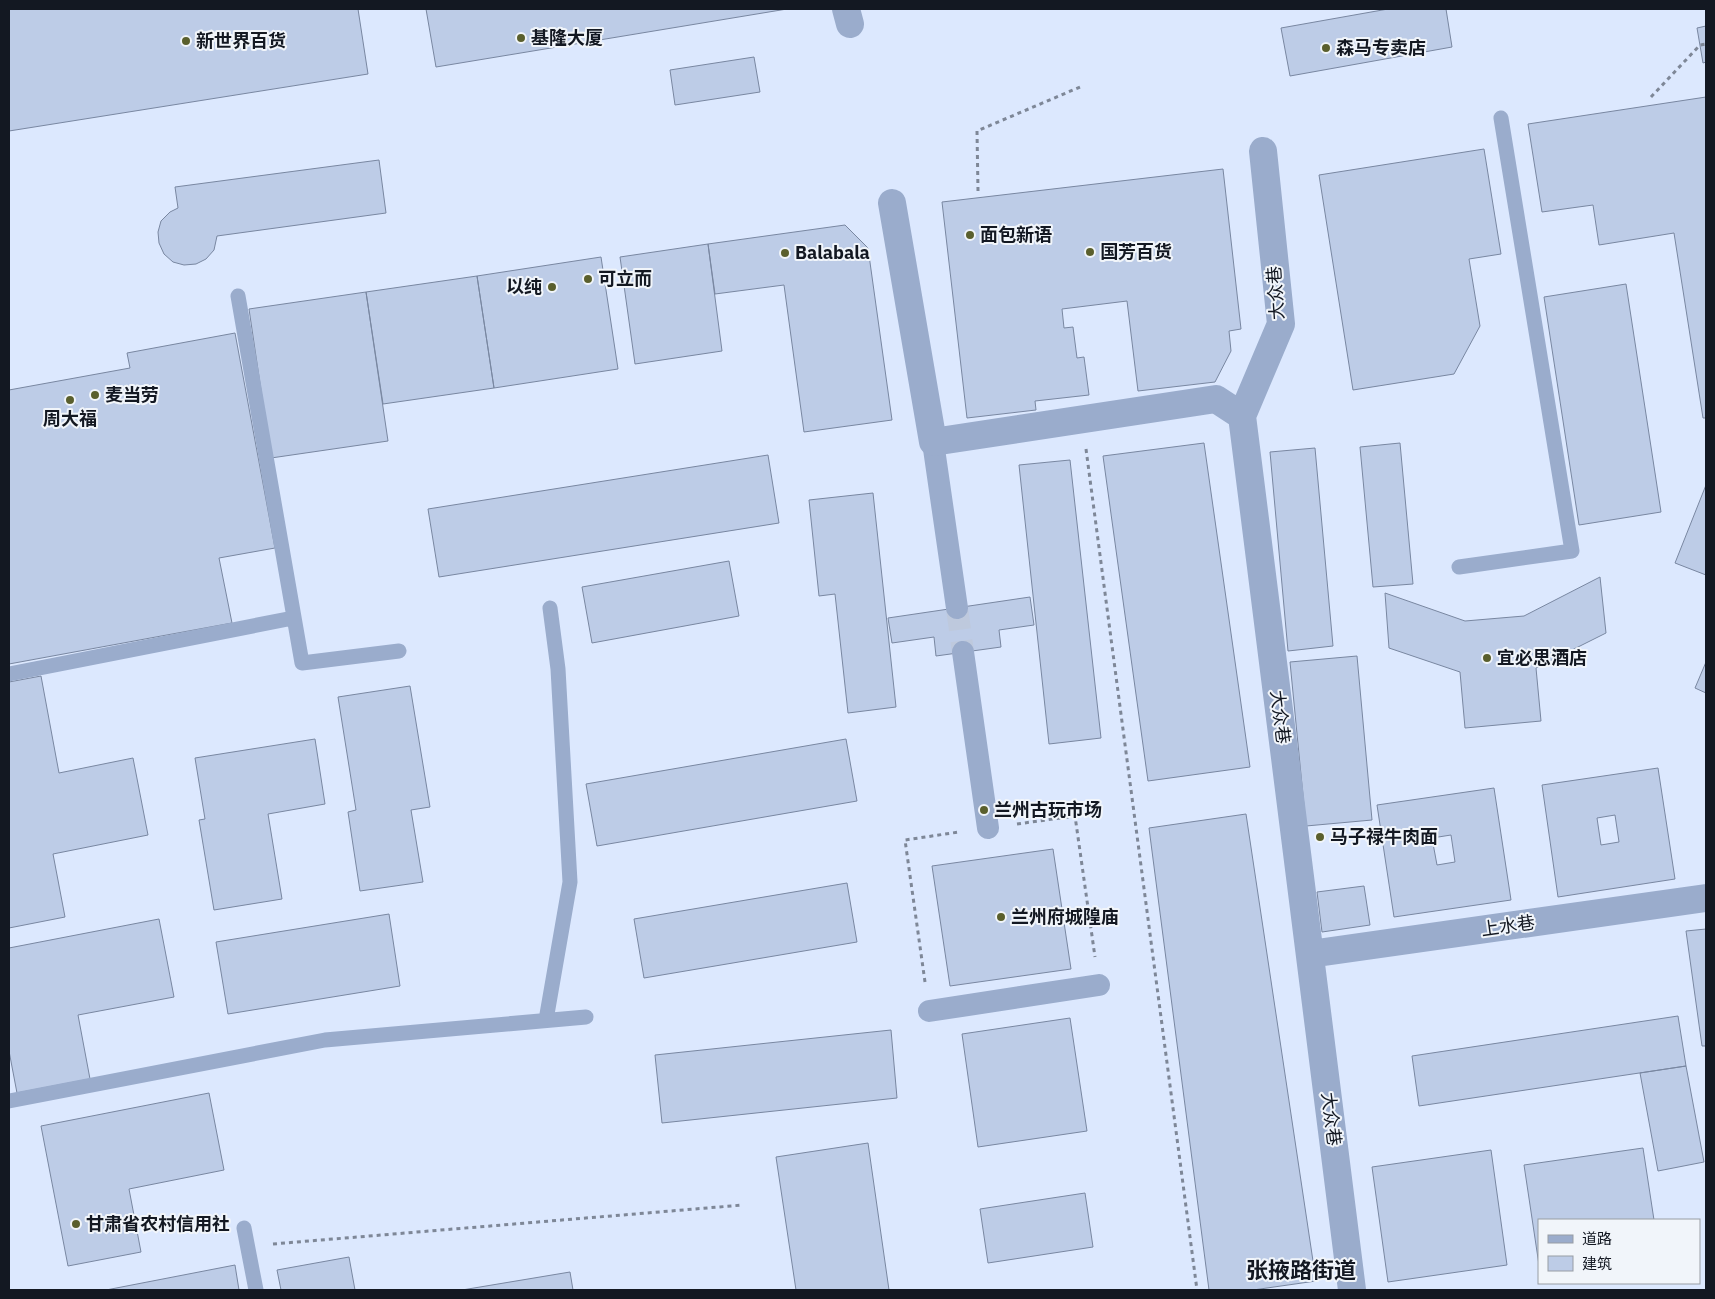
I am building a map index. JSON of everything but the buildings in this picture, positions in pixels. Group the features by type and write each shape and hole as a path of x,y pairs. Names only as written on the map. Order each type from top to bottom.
{"street":[{"name":"大众巷","path":"1263,151 1281,324 1242,416 1352,1290"},
{"path":"892,203 933,442 957,608"},
{"path":"933,442 1216,399 1242,416"},
{"path":"963,652 988,828"},
{"name":"上水巷","path":"1310,954 1706,898"},
{"path":"929,1011 1099,985"}],"lane":[{"path":"1459,567 1572,551 1501,118"},
{"path":"238,296 302,663 399,651"},
{"path":"546,1020 570,882 558,669 550,608"},
{"path":"9,674 293,618"},
{"path":"9,1101 325,1040 586,1017"},
{"path":"244,1228 256,1290"}],"path":[{"path":"1651,97 1700,44 1706,44"},
{"path":"978,191 977,131 1080,87"},
{"path":"1082,419 1197,1290"},
{"path":"929,1011 905,840 1075,816 1099,985"},
{"path":"248,1247 744,1205"}],"tunnel":[{"path":"957,608 963,652"}],"place":[{"name":"基隆大厦","path":"521,38"},
{"name":"新世界百货","path":"186,41"},
{"name":"森马专卖店","path":"1326,48"},
{"name":"面包新语","path":"970,235"},
{"name":"国芳百货","path":"1090,252"},
{"name":"Balabala","path":"785,253"},
{"name":"可立而","path":"588,279"},
{"name":"以纯","path":"552,287"},
{"name":"麦当劳","path":"95,395"},
{"name":"周大福","path":"70,400"},
{"name":"宜必思酒店","path":"1487,658"},
{"name":"兰州古玩市场","path":"984,810"},
{"name":"马子禄牛肉面","path":"1320,837"},
{"name":"兰州府城隍庙","path":"1001,917"},
{"name":"甘肃省农村信用社","path":"76,1224"}],"district":[{"name":"张掖路街道","path":"1301,1270"}]}
